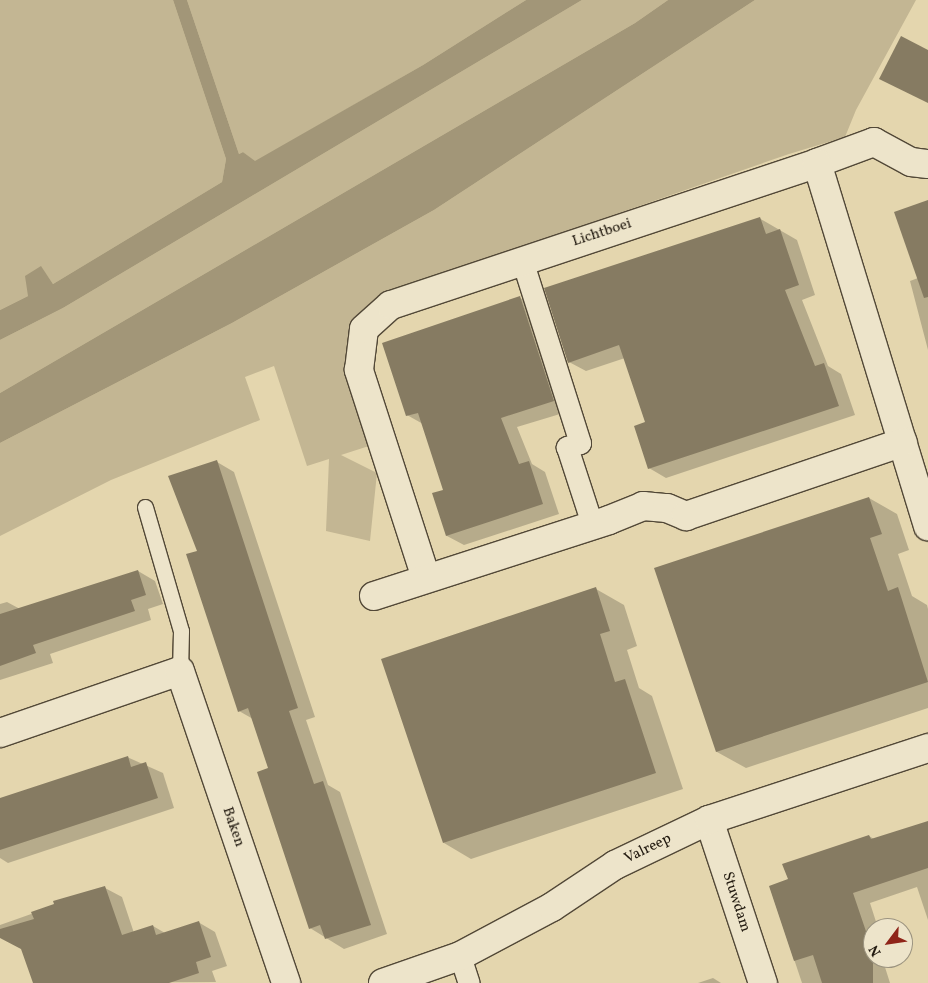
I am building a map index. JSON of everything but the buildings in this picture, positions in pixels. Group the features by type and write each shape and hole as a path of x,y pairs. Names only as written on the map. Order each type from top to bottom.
{"street":[{"name":"Lichtboei","path":"426,578 359,370 364,329 391,305 817,163 874,142 911,162 928,164"},
{"path":"817,163 904,442 928,526"},
{"path":"522,260 580,443 567,447 592,524"},
{"path":"374,596 643,506 667,508 686,516 904,442"},
{"path":"0,733 180,671"},
{"name":"Baken","path":"180,671 286,983"},
{"name":"Valreep","path":"383,983 460,956 552,907 615,865 708,820 928,748"},
{"name":"Stuwdam","path":"708,820 762,983"},
{"path":"460,956 469,983"}],"lane":[{"name":"Baken","path":"145,507 181,632 180,671"}],"shaded area":[{"path":"0,0 173,0 226,159 222,182 53,284 41,267 28,296 0,310"},
{"path":"173,0 187,0 239,154 243,152 255,161 423,65 526,0 582,0 63,308 0,340 0,310 28,296 25,276 41,266 53,284 222,182 226,159"},
{"path":"187,0 526,0 423,65 255,162 243,152 239,154"},
{"path":"582,0 668,0 635,23 0,393 0,340 63,308"},
{"path":"668,0 755,0 434,210 232,323 0,443 0,393 635,23"},
{"path":"755,0 916,0 856,110 845,137 789,154 423,281 354,327 345,370 372,445 341,455 377,473 370,541 326,531 329,459 307,466 274,366 245,377 260,420 111,480 0,536 0,443 232,323 434,210"}]}
